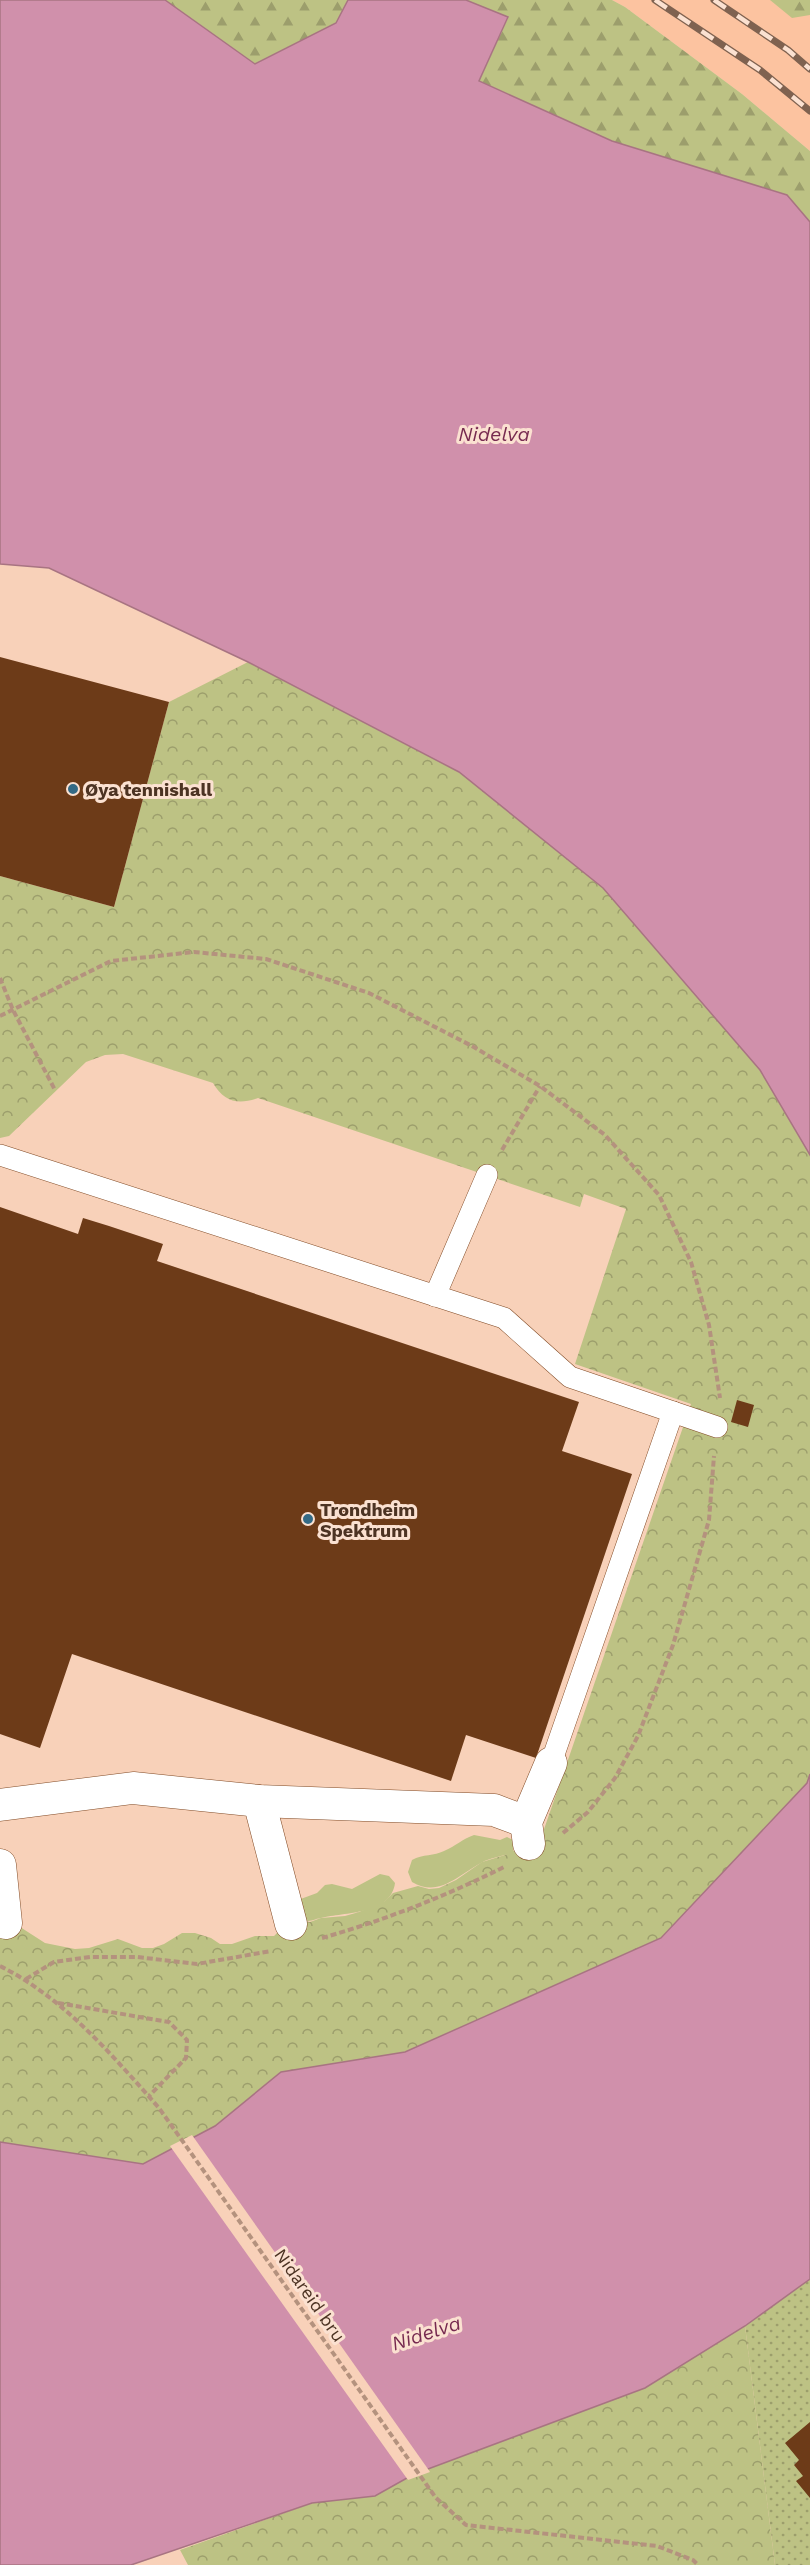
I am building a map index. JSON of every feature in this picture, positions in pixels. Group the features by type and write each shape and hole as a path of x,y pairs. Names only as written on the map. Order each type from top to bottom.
{"street":[{"path":"0,1806 133,1788 259,1801 494,1810 528,1834 551,1763"},
{"path":"259,1801 291,1924"},
{"path":"0,1865 6,1923"}],"lane":[{"path":"0,1155 504,1318 570,1377 717,1427"},
{"path":"435,1296 487,1175"},
{"path":"551,1763 673,1413"}],"path":[{"path":"0,1016 111,961 194,952 266,959 369,993 472,1046 540,1086 605,1135 659,1195 691,1262 709,1325 720,1394 717,1427"},
{"path":"0,978 13,1010 55,1090"},
{"path":"487,1175 540,1086"},
{"name":"Nidareid bru","path":"0,1966 26,1979 57,2003 115,2059 149,2096 436,2498 466,2525 657,2546 693,2560 698,2565"},
{"path":"57,2003 169,2022 187,2040 186,2058 149,2096"}],"shaded area":[{"path":"612,0 810,0 810,151 742,94 625,7"}],"green space":[{"path":"165,0 348,0 337,23 255,64"},
{"path":"466,0 612,0 625,7 742,94 810,151 810,222 787,195 612,141 479,81 508,18"},
{"path":"770,0 810,0 810,15 792,18"},
{"path":"248,662 459,772 603,888 760,1070 810,1155 810,1774 807,1783 661,1938 405,2052 281,2072 215,2126 143,2164 0,2142 0,1923 17,1925 45,1943 75,1949 89,1948 118,1939 142,1948 153,1948 182,1933 195,1933 211,1938 220,1944 232,1944 255,1936 274,1936 281,1929 303,1921 310,1922 359,1912 385,1901 393,1893 418,1886 429,1889 439,1888 456,1880 482,1862 505,1855 542,1835 691,1404 575,1364 626,1209 584,1194 580,1207 258,1098 244,1101 232,1100 222,1094 213,1083 123,1054 105,1055 86,1062 9,1136 0,1138 0,876 114,907 169,702"},
{"path":"474,1835 500,1840 507,1837 513,1840 513,1852 485,1861 440,1886 422,1886 412,1882 408,1872 412,1860 440,1853"},
{"path":"380,1874 389,1876 395,1883 392,1893 376,1907 303,1921 298,1900 317,1893 325,1885 332,1884 352,1889"},
{"path":"810,2279 810,2565 775,2565 745,2326"},
{"path":"745,2326 775,2565 188,2565 180,2550 312,2503 375,2496 428,2469 645,2388"}],"water":[{"name":"Nidelva","path":"0,0 165,0 255,64 336,23 348,0 466,0 508,17 479,81 612,141 787,195 810,222 810,1155 760,1070 603,888 459,772 248,662 49,568 0,564"},
{"name":"Nidelva","path":"810,1774 810,2279 745,2326 645,2388 428,2469 375,2496 312,2503 131,2565 0,2565 0,2142 143,2164 215,2126 281,2072 405,2052 661,1938 807,1783"}],"pier":[{"path":"192,2135 430,2472 408,2480 170,2146"}],"building":[{"name":"Øya tennishall","path":"0,657 169,702 114,907 0,876"},
{"name":"Trondheim Spektrum","path":"0,1207 78,1234 83,1218 163,1244 157,1261 579,1402 562,1451 632,1474 536,1758 466,1735 451,1781 72,1654 40,1748 0,1734"},
{"path":"737,1400 754,1405 748,1427 731,1422"},
{"path":"810,2422 810,2498 796,2481 803,2476 794,2465 799,2460 785,2443"}],"railway":[{"path":"655,0 760,70 810,111"},
{"path":"714,0 788,50 810,69"}],"place":[{"name":"Øya tennishall","path":"73,789"},
{"name":"Trondheim Spektrum","path":"308,1519"}]}
